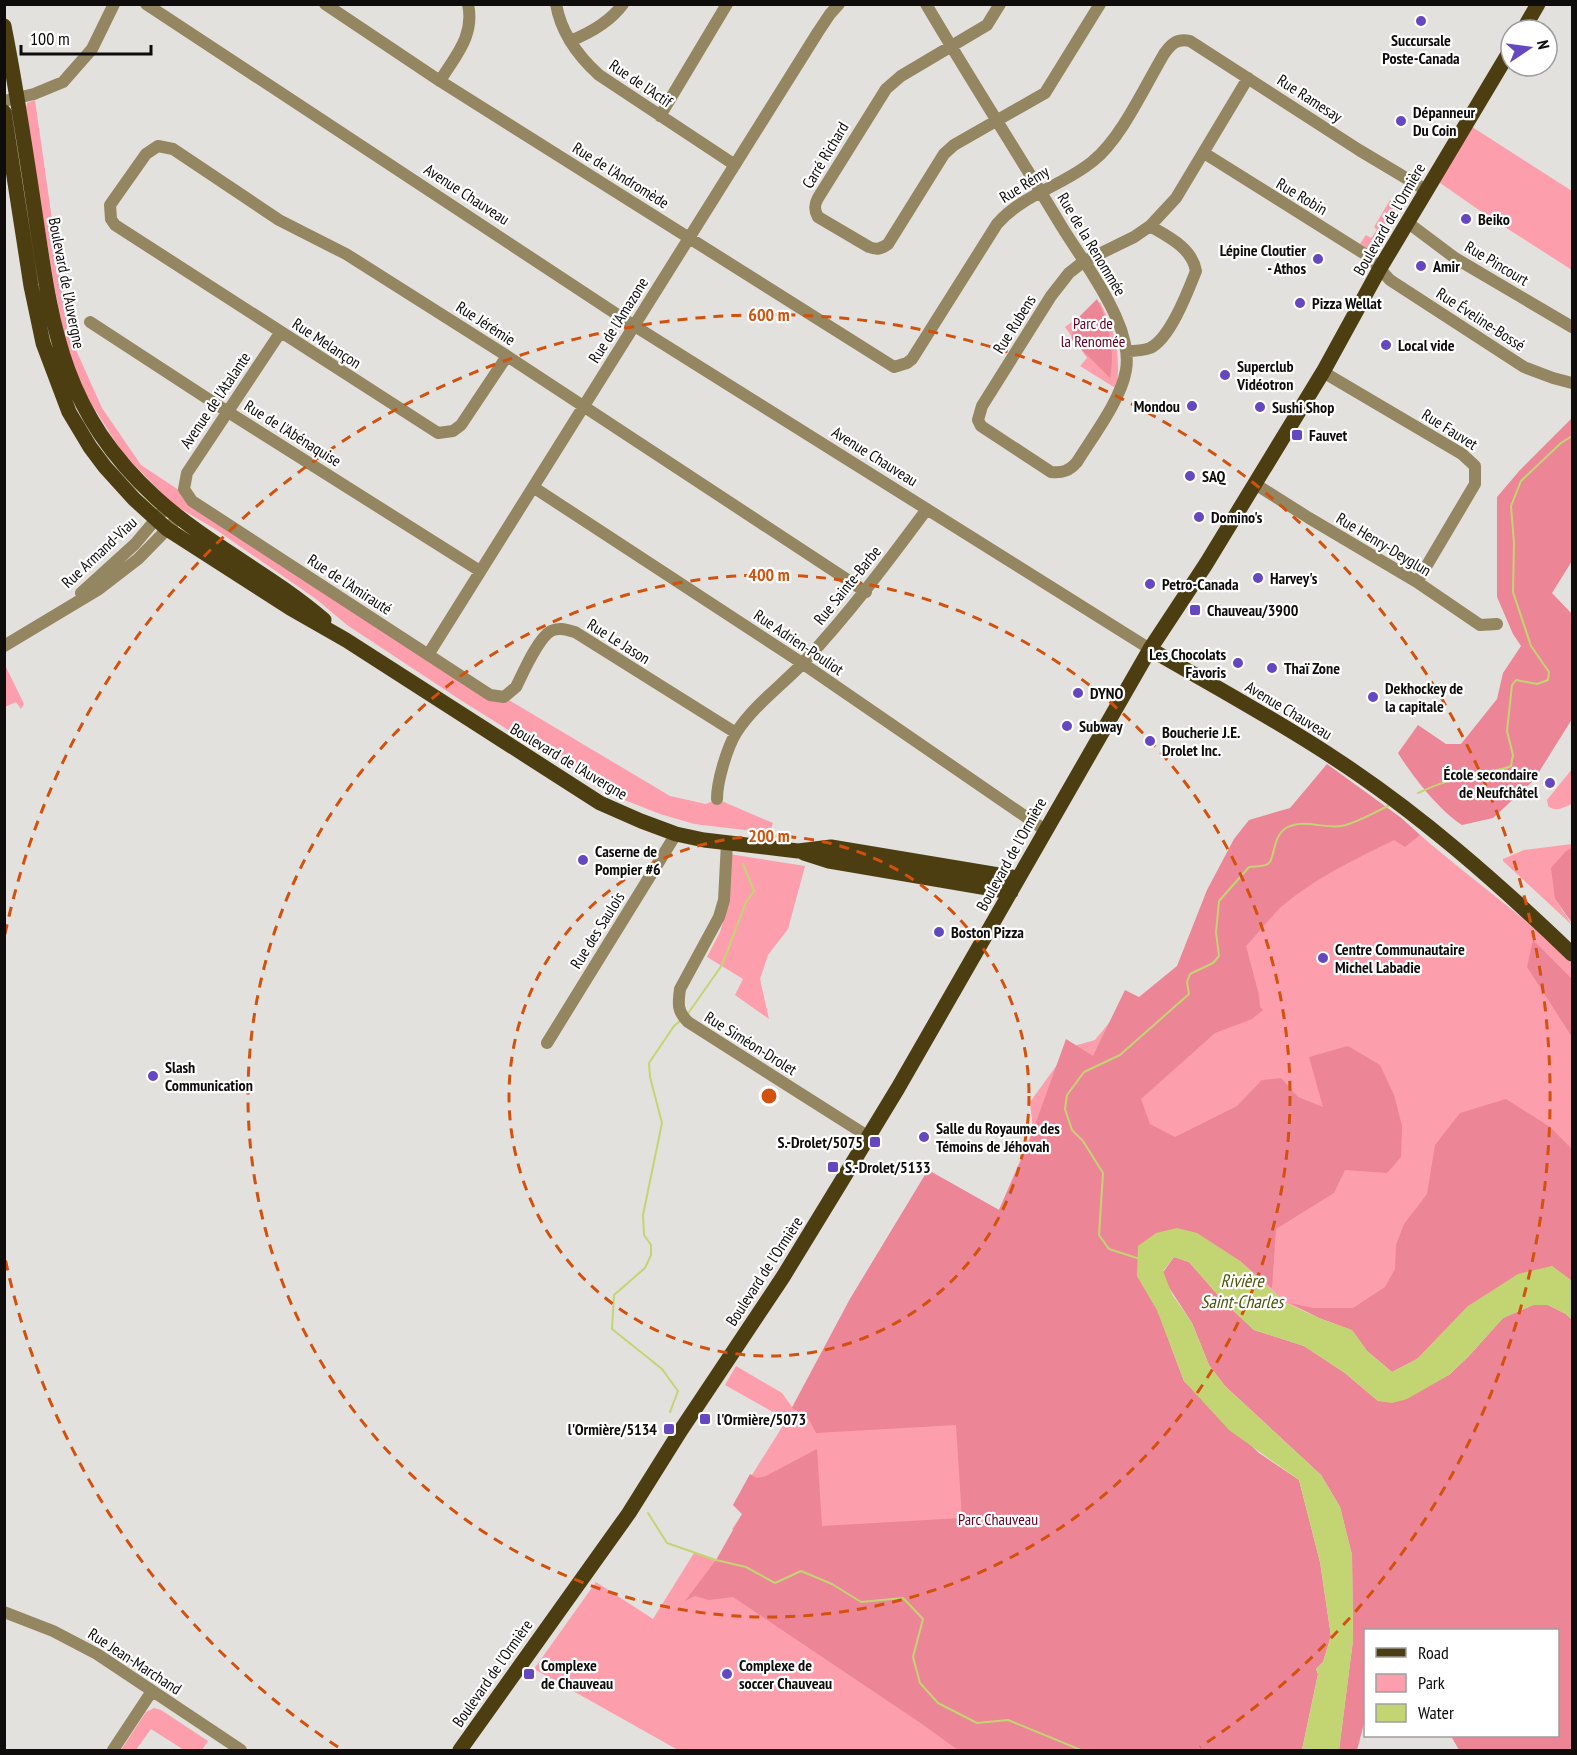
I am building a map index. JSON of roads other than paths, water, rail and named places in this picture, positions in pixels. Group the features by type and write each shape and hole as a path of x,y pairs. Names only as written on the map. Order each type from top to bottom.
{"main road":[{"path":"1530,18 1538,4"},
{"name":"Boulevard de l'Auvergne","path":"4,26 11,99 44,278 56,339 74,389 98,432 129,470 166,507 298,598 346,640"},
{"name":"Boulevard de l'Ormière","path":"460,1750 628,1513 783,1277 869,1137 1150,649 1323,372 1379,270 1499,69"},
{"name":"Boulevard de l'Auvergne","path":"4,112 31,286 43,343 54,377 69,412 90,447 121,485 162,524 290,608 346,640 600,803 621,813 676,834 727,843 798,850 831,847 1018,878"},
{"name":"Avenue Chauveau","path":"1150,649 1297,735 1371,784 1478,867 1572,954"},
{"name":"Boulevard de l'Auvergne","path":"798,850 829,861 1011,892"}],"street":[{"path":"11,99 34,94 63,82 92,49 114,4"},
{"name":"Avenue Chauveau","path":"146,4 633,325 1150,649"},
{"name":"Rue de l'Andromède","path":"325,4 440,81 890,365 902,366"},
{"path":"440,81 466,39 470,17 468,4"},
{"name":"Rue de l'Actif","path":"556,4 562,26 570,41 584,61 599,75 735,165"},
{"path":"570,41 611,18 623,4"},
{"path":"660,116 727,4"},
{"name":"Rue de la Renommée","path":"926,4 1116,317 1126,351"},
{"path":"951,47 987,25 1000,4"},
{"path":"997,120 1045,93 1100,4"},
{"name":"Rue de l'Amazone","path":"428,655 633,325 690,238 830,8"},
{"name":"Rue Ramesay","path":"1175,42 1182,39 1190,40 1359,150 1426,190"},
{"name":"Rue Rémy","path":"902,366 912,359 997,224 1007,213 1093,161 1111,144 1164,54 1175,42"},
{"name":"Carré Richard","path":"951,47 901,76 886,88 818,198 815,211 818,217 869,247 883,248 888,244 944,154 954,145 997,120"},
{"name":"Rue Rubens","path":"1126,351 1126,369 1115,400 1071,469 1064,472 1051,472 981,426 978,420 982,406 1044,306 1069,273 1083,262 1134,237 1150,226 1176,198 1248,78"},
{"name":"Rue Jérémie","path":"111,219 110,205 146,154 158,146 166,146 279,220 346,254 507,356 866,592"},
{"name":"Rue Robin","path":"1204,153 1368,256 1379,270"},
{"name":"Rue Melançon","path":"111,219 115,225 280,333 438,433 453,431 461,425 507,356"},
{"name":"Rue Pincourt","path":"1407,222 1455,258 1572,327"},
{"path":"1126,351 1148,349 1157,344 1169,327 1196,271 1195,262 1190,255 1170,237 1150,226"},
{"name":"Rue Éveline-Bossé","path":"1379,270 1390,280 1524,367 1553,378 1572,382"},
{"name":"Rue de l'Abénaquise","path":"90,321 228,412 480,571"},
{"name":"Avenue de l'Atalante","path":"184,489 187,473 280,333"},
{"name":"Rue Fauvet","path":"1323,372 1462,454 1475,465 1475,484 1417,582"},
{"name":"Rue Henry-Deyglun","path":"1255,484 1417,582 1480,625 1497,624"},
{"name":"Rue Adrien-Pouliot","path":"532,487 802,663 1045,830"},
{"name":"Rue de l'Amirauté","path":"184,489 192,501 428,655 490,695 504,697"},
{"name":"Rue Armand-Viau","path":"162,524 166,507"},
{"name":"Rue Sainte-Barbe","path":"717,799 724,765 736,733 866,592 927,509"},
{"name":"Rue Armand-Viau","path":"4,646 50,618 135,544 162,524 179,517"},
{"name":"Rue Le Jason","path":"504,697 516,687 543,638 558,629 567,630 575,632 736,733"},
{"name":"Rue des Saulois","path":"547,1043 676,834"},
{"name":"Rue Siméon-Drolet","path":"727,843 724,900 719,917 680,989 678,999 684,1018 869,1137"},
{"name":"Rue Jean-Marchand","path":"4,1612 53,1631 97,1654 241,1750"},
{"path":"113,1750 152,1691"}],"water":[{"name":"Rivière Saint-Charles","path":"1177,1228 1197,1233 1240,1261 1286,1303 1352,1330 1367,1351 1392,1372 1417,1359 1468,1306 1518,1274 1552,1266 1572,1281 1572,1320 1566,1314 1548,1305 1533,1305 1503,1318 1449,1375 1407,1399 1392,1403 1378,1401 1345,1373 1304,1346 1254,1330 1224,1302 1189,1262 1174,1257 1163,1271 1172,1294 1192,1323 1209,1365 1225,1386 1321,1475 1340,1507 1352,1555 1353,1640 1339,1750 1302,1750 1318,1674 1316,1669 1323,1662 1331,1636 1320,1562 1299,1480 1229,1430 1184,1381 1157,1310 1137,1276 1138,1246 1156,1233"}],"waterway":[{"path":"1418,793 1457,778 1511,766 1513,755 1507,731 1512,685 1516,680 1537,684 1548,680 1549,672 1531,646 1513,592 1514,543 1511,506 1521,481 1561,443 1572,436"},
{"path":"1140,1259 1109,1249 1099,1235 1103,1173 1083,1141 1072,1130 1065,1109 1067,1095 1084,1072 1120,1055 1189,994 1187,982 1190,974 1213,963 1219,956 1216,932 1219,901 1249,867 1264,866 1270,862 1281,832 1300,824 1334,827 1347,825 1388,806"},
{"path":"687,1015 722,965 746,902 754,891 743,864"},
{"path":"670,1412 678,1391 662,1369 612,1329 614,1295 645,1268 651,1255 651,1245 644,1235 643,1215 662,1123 650,1077 649,1063 674,1026 680,1021"},
{"path":"648,1513 667,1543 716,1560 746,1567 775,1583 801,1571 832,1584 861,1602 903,1598 923,1619 913,1657 920,1683 938,1703 977,1723 1008,1720 1081,1750"}],"place":[{"name":"Succursale Poste-Canada","path":"1421,21"},
{"name":"Dépanneur Du Coin","path":"1401,121"},
{"name":"Beiko","path":"1466,219"},
{"name":"Lépine Cloutier - Athos","path":"1318,259"},
{"name":"Amir","path":"1421,266"},
{"name":"Pizza Wellat","path":"1300,303"},
{"name":"Local vide","path":"1386,345"},
{"name":"Superclub Vidéotron","path":"1225,375"},
{"name":"Mondou","path":"1192,406"},
{"name":"Sushi Shop","path":"1260,407"},
{"name":"Fauvet","path":"1297,435"},
{"name":"SAQ","path":"1190,476"},
{"name":"Domino's","path":"1199,517"},
{"name":"Harvey's","path":"1258,578"},
{"name":"Petro-Canada","path":"1150,584"},
{"name":"Chauveau/3900","path":"1195,610"},
{"name":"Les Chocolats Favoris","path":"1238,663"},
{"name":"Thaï Zone","path":"1272,668"},
{"name":"DYNO","path":"1078,693"},
{"name":"Dekhockey de la capitale","path":"1373,697"},
{"name":"Subway","path":"1067,726"},
{"name":"Boucherie J.E. Drolet Inc.","path":"1150,741"},
{"name":"École secondaire de Neufchâtel","path":"1550,783"},
{"name":"Caserne de Pompier #6","path":"583,860"},
{"name":"Boston Pizza","path":"939,932"},
{"name":"Centre Communautaire Michel Labadie","path":"1323,958"},
{"name":"Slash Communication","path":"153,1076"},
{"name":"Salle du Royaume des Témoins de Jéhovah","path":"924,1137"},
{"name":"S.-Drolet/5075","path":"875,1142"},
{"name":"S.-Drolet/5133","path":"833,1167"},
{"name":"l'Ormière/5073","path":"705,1419"},
{"name":"l'Ormière/5134","path":"669,1429"},
{"name":"Complexe de Chauveau","path":"529,1674"},
{"name":"Complexe de soccer Chauveau","path":"727,1674"}],"park label":[{"name":"Parc de la Renomée","path":"1093,332"},
{"name":"Parc Chauveau","path":"998,1519"}]}
